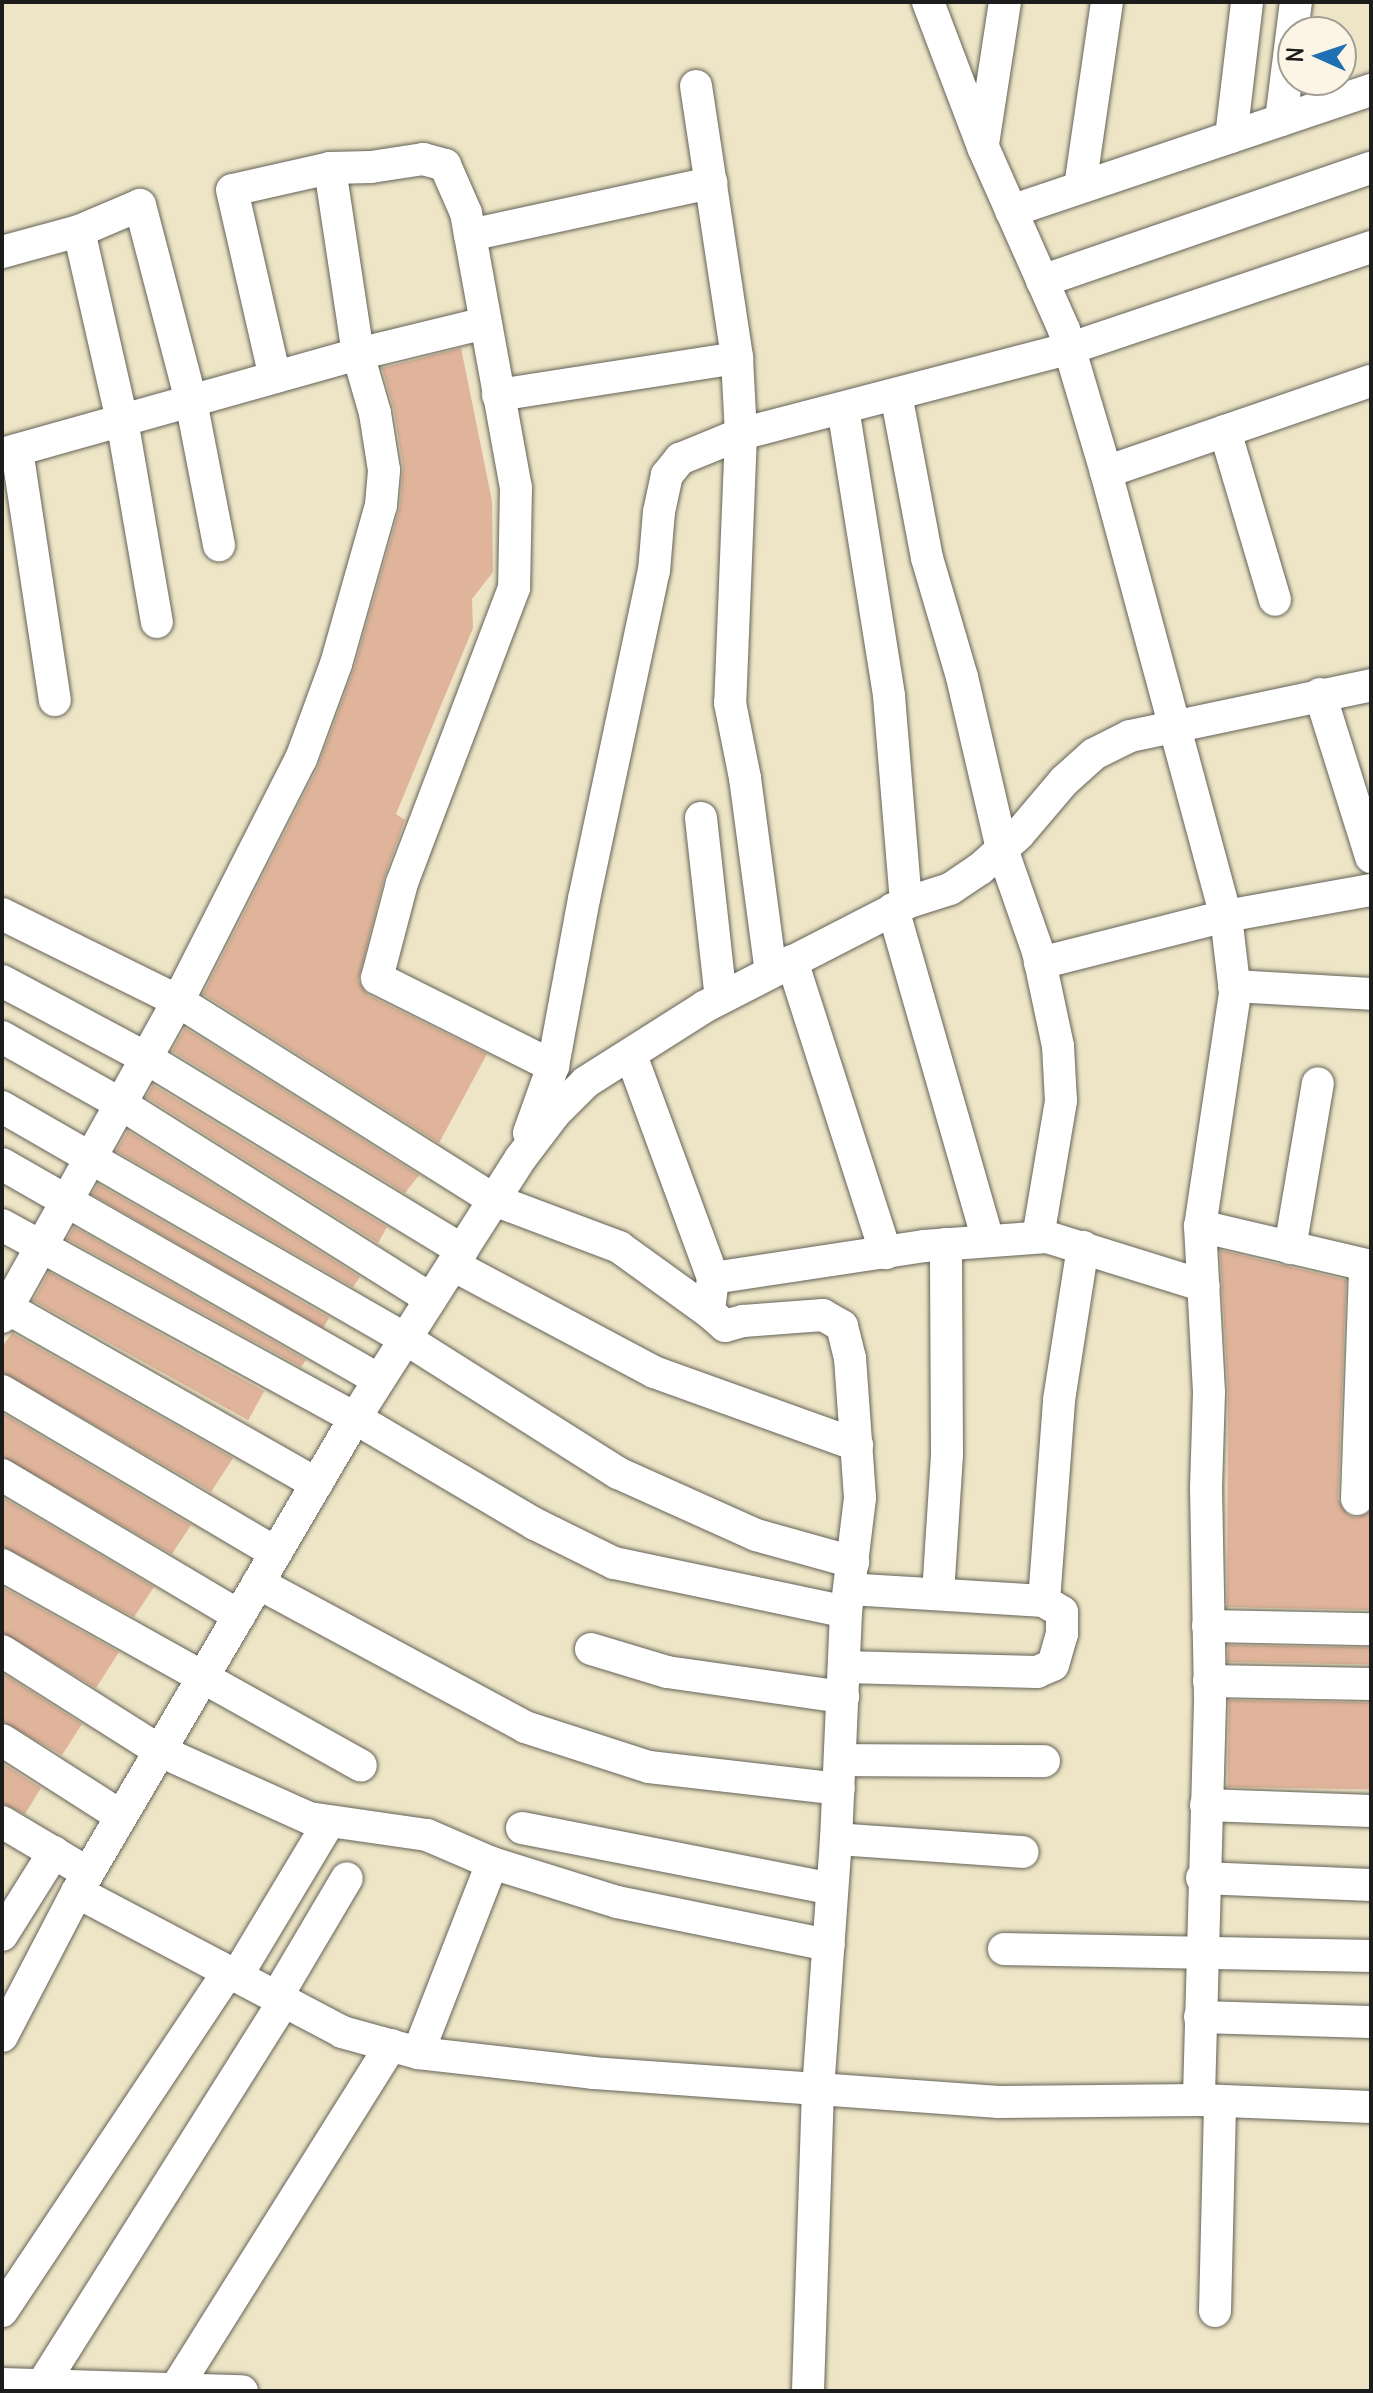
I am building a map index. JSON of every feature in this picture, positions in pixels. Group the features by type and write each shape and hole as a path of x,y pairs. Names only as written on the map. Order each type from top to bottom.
{"street":[{"path":"928,2 983,147 1064,330 1106,472 1172,726 1226,916 1234,986 1200,1226 1209,1392 1209,1681 1200,2017 1209,2100 1215,2311"},
{"path":"983,147 1005,2"},
{"path":"1080,187 1107,2"},
{"path":"1231,137 1247,2"},
{"path":"1281,120 1296,2"},
{"path":"696,86 737,358 741,434 730,703 782,967 886,1253"},
{"path":"1011,211 1371,90"},
{"path":"275,377 232,190 330,168 371,167 423,159 445,165 466,213 516,487 514,588 402,883 377,978 553,1066"},
{"path":"317,1484 4,1310 178,1001 301,759 336,664 381,505 384,470 375,413 358,354 330,168"},
{"path":"1042,281 1371,168"},
{"path":"470,235 711,183"},
{"path":"2,252 79,231 140,205 191,401 219,545"},
{"path":"79,231 122,420 157,622"},
{"path":"520,1159 553,1066 584,899 641,638 667,475 680,459 741,434 1068,349 1371,247"},
{"path":"55,700 10,452 358,354 485,323"},
{"path":"498,395 737,358"},
{"path":"1106,472 1371,381"},
{"path":"896,394 927,558 962,677 1002,849 1040,963 1058,1046 1061,1101 1038,1237"},
{"path":"843,408 889,696 900,906 988,1240"},
{"path":"1225,431 1275,600"},
{"path":"2,2036 82,1883 355,1418 520,1159 555,1113 586,1082 721,998 900,906 950,889 1002,849 1064,781 1094,754 1130,736 1371,685"},
{"path":"1320,694 1371,857"},
{"path":"701,818 721,998"},
{"path":"1040,963 1226,916 1371,890"},
{"path":"2,914 178,1001 494,1200 619,1247 725,1326 743,1321 823,1315 842,1326 850,1358 860,1498 849,1588 836,1839 818,2089 808,2391"},
{"path":"2,981 146,1058 458,1257 654,1372 857,1445"},
{"path":"1234,986 1371,994"},
{"path":"2,1037 121,1104 431,1299"},
{"path":"631,1055 713,1278 709,1312"},
{"path":"1290,1248 1318,1083"},
{"path":"2,1107 406,1339 618,1473 756,1535 849,1588"},
{"path":"2,1164 65,1203 379,1380"},
{"path":"2,1225 355,1418 535,1524 614,1563 849,1588 1044,1601 1062,1612 1062,1634 1053,1665 1037,1672 843,1682 667,1672 591,1649"},
{"path":"1200,1226 1368,1266 1357,1499"},
{"path":"713,1278 946,1244 1038,1237 1083,1247 1204,1286"},
{"path":"938,1594 947,1454 946,1244"},
{"path":"1044,1601 1059,1400 1083,1247"},
{"path":"2,1391 276,1553"},
{"path":"2,1475 239,1616"},
{"path":"2,1565 361,1766"},
{"path":"258,1583 525,1727 649,1767 839,1774 1044,1761"},
{"path":"1208,1626 1371,1629"},
{"path":"2,1651 160,1751 309,1818 427,1835 492,1863 617,1902 829,1945"},
{"path":"1209,1681 1371,1684"},
{"path":"2,1740 121,1816"},
{"path":"1206,1805 1371,1811"},
{"path":"2,1822 54,1852 82,1883 232,1974 342,2032 404,2049 593,2073 999,2102 1209,2100 1371,2107"},
{"path":"2,2311 232,1974 329,1822"},
{"path":"522,1828 832,1889"},
{"path":"836,1839 1023,1852"},
{"path":"2,1935 54,1852"},
{"path":"176,2388 404,2049 492,1863"},
{"path":"41,2388 280,2000 347,1878"},
{"path":"1202,1878 1371,1885"},
{"path":"1004,1949 1371,1956"},
{"path":"1200,2017 1371,2022"},
{"path":"2,2384 41,2388 242,2391"}],"building":[{"path":"461,348 492,501 493,572 472,599 473,628 396,814 405,820 384,878 358,981 368,995 487,1054 439,1143 203,994 318,767 354,669 400,507 403,467 394,410 382,368"},
{"path":"185,1028 419,1175 405,1193 172,1051"},
{"path":"153,1085 387,1227 378,1243 146,1097"},
{"path":"128,1131 360,1277 353,1287 116,1151"},
{"path":"98,1184 329,1318 323,1328 92,1194"},
{"path":"74,1227 306,1360 301,1367 67,1239"},
{"path":"1220,1250 1346,1280 1338,1499 1348,1515 1357,1518 1371,1511 1371,1610 1227,1607 1228,1391"},
{"path":"49,1272 264,1391 248,1420 33,1301"},
{"path":"12,1333 233,1458 211,1492 2,1372 2,1347"},
{"path":"2,1413 191,1525 172,1554 2,1456"},
{"path":"2,1497 154,1587 134,1617 2,1546"},
{"path":"2,1587 119,1652 96,1688 2,1632"},
{"path":"1228,1645 1371,1647 1371,1664 1228,1662"},
{"path":"2,1673 82,1724 62,1755 2,1721"},
{"path":"1229,1700 1371,1702 1369,1789 1227,1787"},
{"path":"2,1763 41,1788 25,1814 2,1803"}]}
